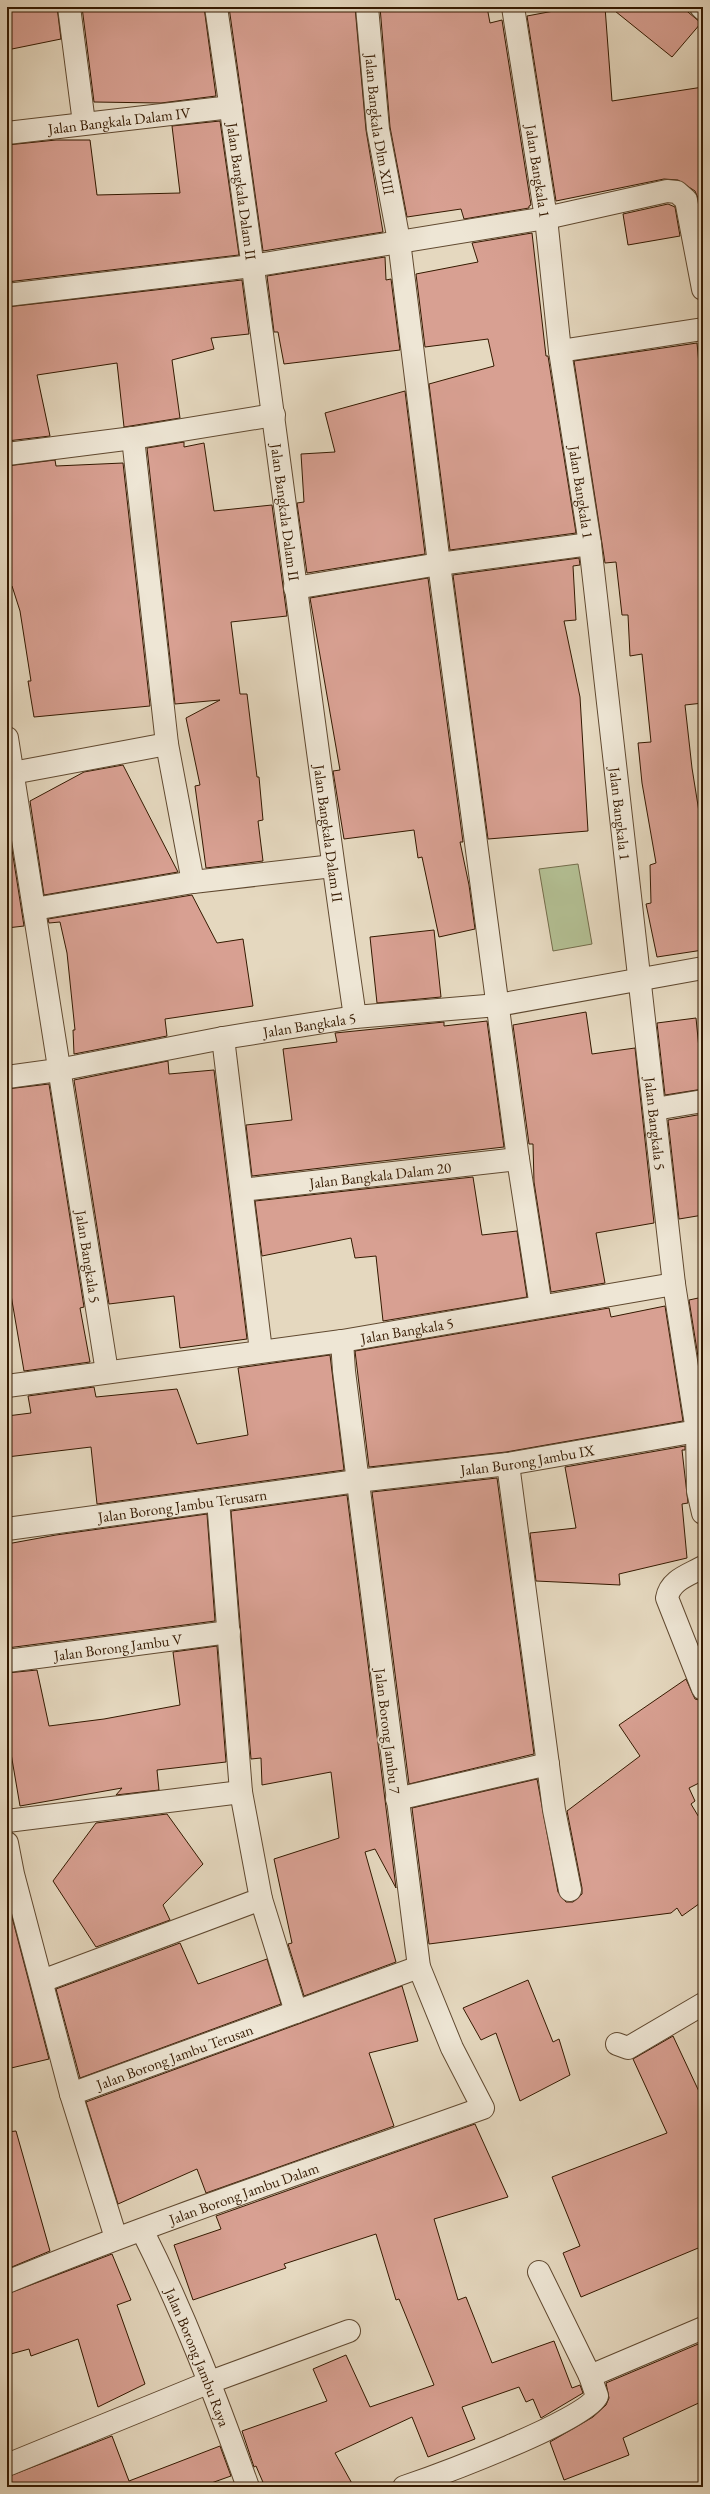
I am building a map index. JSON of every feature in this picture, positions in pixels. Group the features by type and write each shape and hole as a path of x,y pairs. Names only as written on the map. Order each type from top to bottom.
{"street":[{"path":"69,7 84,123"},
{"name":"Jalan Bangkala Dalam II","path":"216,7 274,415 295,588 355,1017"},
{"name":"Jalan Bangkala Dlm XIII","path":"367,7 378,129 399,241 439,564 518,1160 541,1306"},
{"name":"Jalan Bangkala 1","path":"513,7 546,218 560,352 590,544 640,979"},
{"name":"Jalan Bangkala Dalam IV","path":"7,133 231,107"},
{"path":"7,295 252,266 546,218 667,190 677,192 686,200 703,290"},
{"path":"560,352 703,329"},
{"path":"7,454 133,438 274,415"},
{"path":"133,438 167,744 193,882"},
{"path":"295,588 439,564 590,544"},
{"name":"Jalan Bangkala 5","path":"7,738 9,774 34,909 58,1070 107,1372"},
{"path":"9,774 167,744"},
{"path":"34,909 193,882 333,866"},
{"path":"640,979 703,968"},
{"name":"Jalan Bangkala 5","path":"7,1386 342,1341 674,1284 640,979 498,1005 355,1017 223,1038 58,1070"},
{"path":"223,1038 261,1351"},
{"path":"7,1077 58,1070"},
{"path":"655,1108 703,1101"},
{"name":"Jalan Bangkala Dalam 20","path":"242,1190 518,1160"},
{"path":"674,1284 697,1431 703,1513"},
{"name":"Jalan Borong Jambu 7","path":"342,1341 357,1481 419,1967 452,2048 483,2108"},
{"name":"Jalan Burong Jambu IX","path":"357,1481 508,1464 697,1431"},
{"path":"508,1464 554,1810 570,1890"},
{"name":"Jalan Borong Jambu Terusarn","path":"7,1529 357,1481"},
{"path":"218,1500 241,1792 261,1899 296,2012"},
{"path":"703,1567 671,1586 667,1598 703,1689"},
{"name":"Jalan Borong Jambu V","path":"7,1660 229,1632"},
{"path":"397,1799 548,1764"},
{"path":"7,1821 241,1792"},
{"path":"7,1843 12,1874 42,1981 71,2094 116,2238"},
{"path":"42,1981 261,1899"},
{"name":"Jalan Borong Jambu Terusan","path":"71,2094 419,1967"},
{"path":"617,2044 628,2048 703,2004"},
{"name":"Jalan Borong Jambu Dalam","path":"7,2282 116,2238 483,2108"},
{"name":"Jalan Borong Jambu Raya","path":"142,2230 166,2278 210,2382 248,2487"},
{"path":"404,2487 446,2480 582,2411 595,2401 597,2396 590,2376 539,2272"},
{"path":"590,2376 703,2328"},
{"path":"7,2465 210,2382 349,2332"}],"green space":[{"path":"578,864 592,944 553,951 539,869"}],"building":[{"path":"7,7 57,7 61,39 7,50"},
{"path":"82,7 204,7 216,96 161,103 94,102"},
{"path":"229,7 355,7 366,130 383,232 263,251"},
{"path":"380,7 487,7 490,23 502,20 531,205 529,208 464,219 461,209 407,217 390,127"},
{"path":"575,7 605,7 612,101 703,87 703,222 695,191 678,180 664,179 556,201 527,16"},
{"path":"610,7 682,7 701,23 672,57"},
{"path":"220,121 239,255 7,282 7,145 56,140 90,140 97,195 180,193 172,126"},
{"path":"668,204 675,207 680,236 628,245 623,214"},
{"path":"532,233 546,356 548,356 576,533 450,550 429,384 494,366 488,339 425,347 416,274 478,262 472,243"},
{"path":"385,257 386,280 391,279 400,350 284,364 278,332 274,332 267,276"},
{"path":"242,280 249,334 211,338 214,349 172,360 180,418 124,427 117,363 37,375 50,436 7,441 7,307"},
{"path":"697,343 703,406 703,703 685,705 692,768 703,837 703,950 657,957 646,904 651,903 650,865 656,863 642,783 638,743 651,742 642,654 630,656 628,615 622,615 616,562 605,563 574,361"},
{"path":"405,391 425,554 307,573 297,503 304,502 301,454 335,452 325,413"},
{"path":"184,442 184,447 204,443 214,511 272,505 287,616 231,622 240,694 247,694 257,777 259,777 263,820 258,821 263,861 206,868 195,786 200,785 186,718 220,700 175,704 147,448"},
{"path":"55,460 56,466 123,463 150,706 34,717 28,681 31,681 20,611 12,586 7,586 7,466"},
{"path":"579,558 580,565 573,566 576,620 564,621 580,697 588,831 488,839 453,575"},
{"path":"428,578 463,842 460,842 469,885 475,929 439,937 422,857 418,858 414,830 344,839 333,771 340,770 310,598"},
{"path":"123,765 178,872 44,895 30,801 84,772"},
{"path":"7,818 24,926 7,928"},
{"path":"192,895 217,943 243,939 253,1006 165,1019 167,1036 74,1054 73,1030 75,1030 67,953 60,922 49,923 48,919"},
{"path":"434,930 441,997 377,1003 370,937"},
{"path":"586,1012 592,1054 635,1048 654,1223 596,1233 605,1283 551,1292 534,1182 533,1144 529,1144 513,1025"},
{"path":"696,1018 703,1089 665,1095 657,1023"},
{"path":"487,1021 504,1147 252,1176 246,1125 292,1120 283,1049 337,1042 335,1033 444,1022 444,1026"},
{"path":"168,1061 169,1074 214,1070 247,1339 180,1348 174,1296 109,1304 74,1080"},
{"path":"49,1084 84,1307 80,1308 90,1362 24,1371 11,1295 7,1296 7,1089"},
{"path":"703,1114 703,1215 679,1219 668,1120"},
{"path":"473,1177 482,1235 517,1231 527,1297 383,1321 376,1256 355,1258 351,1238 262,1256 255,1201"},
{"path":"703,1297 703,1388 689,1300"},
{"path":"665,1306 683,1421 506,1452 369,1467 355,1351 609,1308 611,1317"},
{"path":"330,1355 344,1470 97,1504 91,1447 7,1457 7,1416 31,1413 28,1396 94,1387 96,1397 177,1389 197,1444 248,1435 238,1368"},
{"path":"685,1446 685,1450 682,1450 688,1503 682,1504 687,1558 619,1574 620,1585 536,1581 530,1533 576,1528 565,1467"},
{"path":"497,1478 534,1754 409,1784 372,1492"},
{"path":"347,1495 396,1888 375,1849 365,1852 396,1962 304,1996 288,1944 292,1943 274,1859 339,1838 331,1772 262,1785 261,1758 251,1759 231,1511"},
{"path":"207,1514 215,1621 7,1648 7,1544 56,1535"},
{"path":"217,1646 226,1762 157,1770 159,1790 116,1795 122,1788 20,1806 7,1730 7,1673 37,1670 49,1726 104,1719 180,1705 173,1652"},
{"path":"686,1679 695,1699 703,1701 703,1781 689,1788 695,1801 691,1804 703,1824 703,1901 682,1916 677,1908 671,1913 429,1944 412,1808 537,1779 558,1892 566,1902 573,1902 582,1894 582,1888 567,1811 640,1756 619,1725"},
{"path":"167,1814 203,1864 163,1905 170,1920 96,1947 53,1881 96,1823"},
{"path":"12,1917 49,2059 7,2069 7,1918"},
{"path":"180,1943 198,1984 267,1959 281,2004 80,2078 56,1989"},
{"path":"528,1980 553,2042 559,2039 570,2075 520,2101 496,2033 481,2040 463,2008"},
{"path":"402,1986 418,2041 369,2053 394,2126 206,2193 197,2169 118,2204 86,2102"},
{"path":"673,2036 703,2100 703,2246 581,2297 563,2253 580,2246 552,2177 667,2133 633,2059"},
{"path":"475,2124 508,2197 434,2219 458,2300 466,2297 492,2363 554,2341 572,2388 580,2385 583,2393 541,2418 533,2399 526,2402 519,2387 462,2407 475,2439 428,2457 412,2417 335,2453 354,2487 265,2487 256,2466 254,2467 242,2431 327,2401 313,2369 346,2355 370,2407 434,2385 399,2299 396,2300 376,2234 284,2264 286,2268 193,2300 174,2245 221,2229 216,2216"},
{"path":"16,2131 50,2251 7,2269 7,2132"},
{"path":"112,2254 131,2300 117,2305 145,2384 98,2407 78,2339 31,2356 29,2349 7,2355 7,2294"},
{"path":"703,2342 703,2401 623,2438 629,2455 564,2480 550,2442 593,2417 606,2405 609,2398 606,2383"},
{"path":"112,2436 129,2481 220,2446 231,2476 200,2487 7,2487 7,2477"}]}
